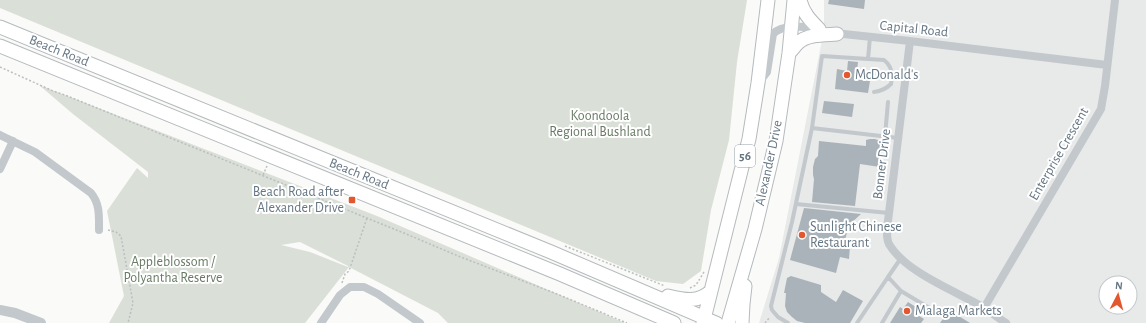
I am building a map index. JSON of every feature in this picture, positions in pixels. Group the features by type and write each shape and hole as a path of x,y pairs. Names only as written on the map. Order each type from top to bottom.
{"main road":[{"name":"Alexander Drive","path":"708,321 711,291 749,139 758,84 768,0"},
{"name":"Alexander Drive","path":"728,323 755,229 776,142 790,53 794,0"},
{"path":"800,0 804,12 819,29"},
{"name":"Beach Road","path":"0,27 608,276 708,321"},
{"path":"790,53 798,42 804,39 837,34"},
{"name":"Beach Road","path":"0,46 560,274 674,323"},
{"path":"742,323 746,277 754,253 755,229"},
{"path":"608,276 626,278 664,295 683,299 701,298 706,296 711,291"}],"street":[{"name":"Enterprise Crescent","path":"984,308 1101,109 1115,0"},
{"name":"Capital Road","path":"758,84 767,72 773,34 776,30 782,27 804,27 837,34 910,41 1107,65"},
{"name":"Bonner Drive","path":"910,41 887,233 889,243 901,258 914,270 984,308 1006,323"},
{"path":"0,135 35,152 90,193 96,199 99,212 99,230"},
{"path":"0,169 13,141"},
{"path":"321,323 340,296 350,286 364,288 378,294 420,323"},
{"path":"0,310 15,313 41,323"}],"lane":[{"path":"868,59 870,37"},
{"path":"788,323 774,313 772,306 812,128 822,56 884,60 888,63 891,70 891,84 881,92 874,92"},
{"path":"885,136 888,102"},
{"path":"812,128 898,138"},
{"path":"796,204 889,214"},
{"path":"857,323 901,258"},
{"path":"888,277 901,291 931,309 933,315"},
{"path":"882,323 901,291"}],"path":[{"path":"0,67 53,91 626,323"},
{"path":"341,286 345,274 349,271 366,218"},
{"path":"99,230 111,230 121,236 133,303 128,323"},
{"path":"562,244 667,286"},
{"path":"687,289 696,285 705,270"},
{"path":"764,323 774,313"}],"shaded area":[{"path":"824,0 1146,0 1146,323 759,323 779,258 824,30"}],"green space":[{"name":"Koondoola Regional Bushland","path":"0,0 747,0 737,62 729,140 711,210 701,271 683,284 656,281 0,8"},
{"name":"Appleblossom / Polyantha Reserve","path":"39,85 377,216 625,323 448,323 438,313 349,267 305,323 109,323 124,296 107,211 137,168 148,178 148,172 73,114","holes":["300,242 348,266 310,252 281,245"]}],"building":[{"path":"829,0 865,0 864,9 828,4"},
{"name":"McDonald's","path":"848,61 858,62 856,79 870,81 868,93 835,89 837,69 847,71"},
{"path":"824,101 854,104 852,117 822,113"},
{"path":"870,139 883,142 880,167 860,164 855,206 812,202 814,179 813,167 815,159 818,156 819,141 866,146 866,140"},
{"path":"804,208 861,214 849,225 844,244 850,246 849,259 840,257 836,273 790,260"},
{"path":"791,276 821,285 821,292 836,302 843,290 863,301 850,323 805,323 797,321 787,312 785,306 786,293 784,293 787,278"},
{"name":"Malaga Markets","path":"908,302 919,309 916,314 924,319 921,323 890,323 900,307 903,309"},
{"name":"Malaga Markets","path":"949,310 970,323 940,323"}],"place":[{"name":"McDonald's","path":"847,75"},
{"name":"Beach Road after Alexander Drive","path":"352,200"},
{"name":"Sunlight Chinese Restaurant","path":"802,235"},
{"name":"Malaga Markets","path":"907,311"}]}
